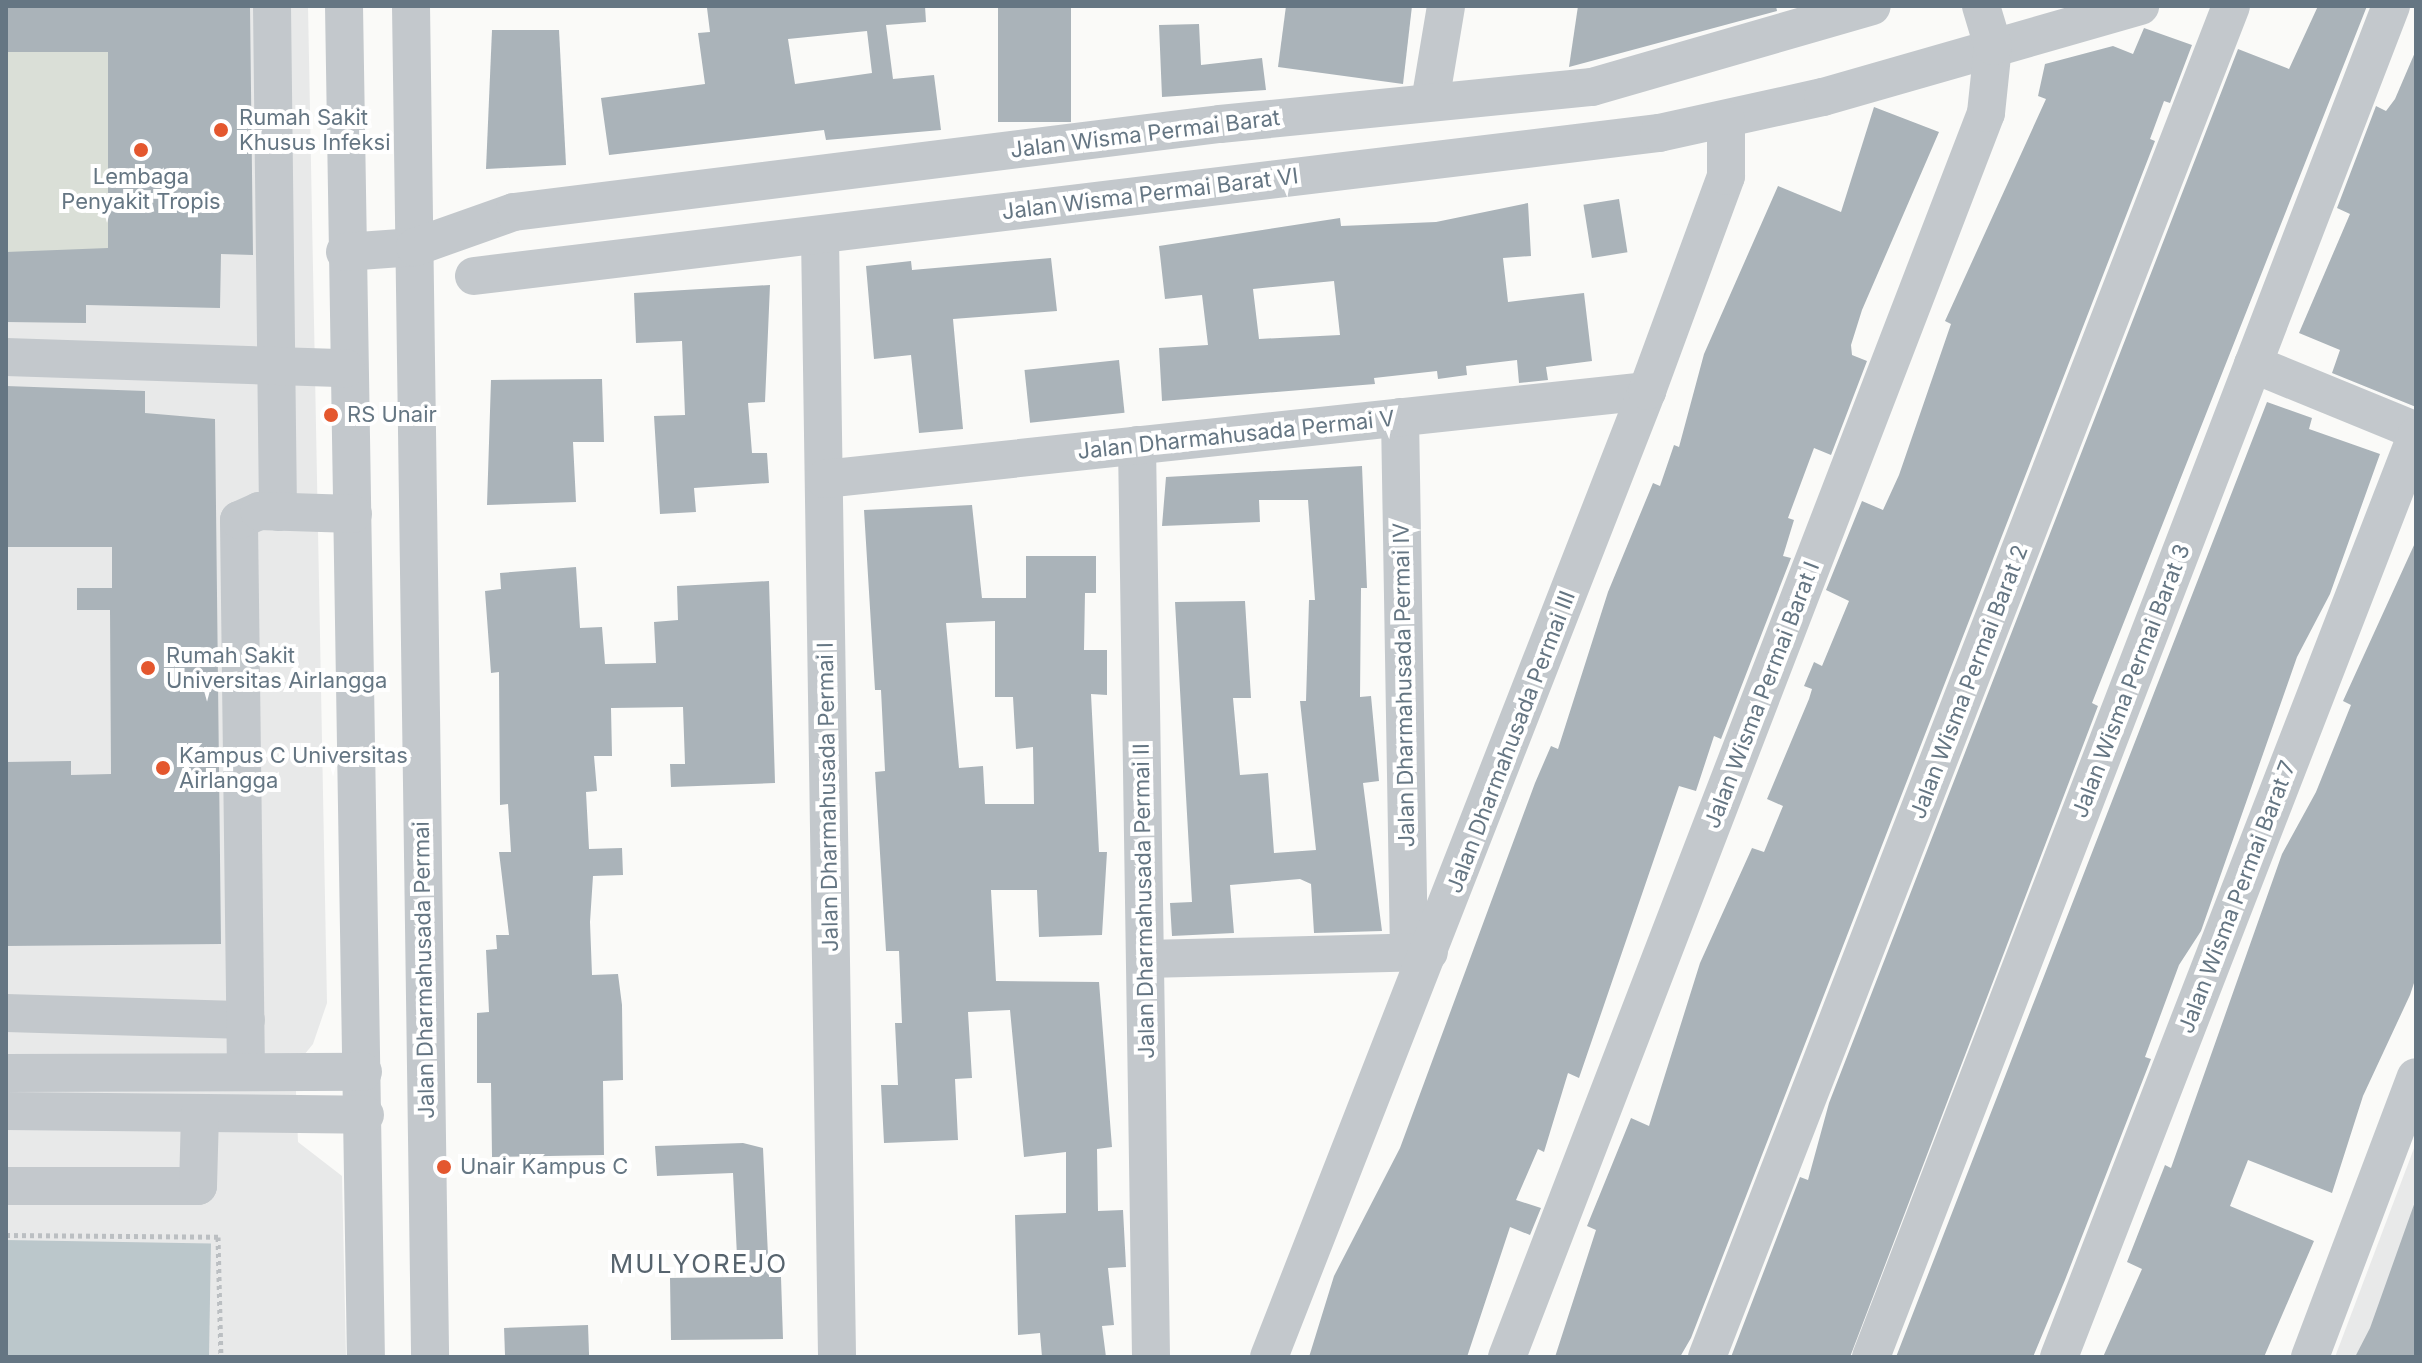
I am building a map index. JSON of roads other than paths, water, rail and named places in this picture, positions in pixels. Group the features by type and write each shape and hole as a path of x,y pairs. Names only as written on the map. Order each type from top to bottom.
{"street":[{"path":"272,6 272,366 278,512"},
{"path":"344,6 346,368 353,514 365,1115 366,1357"},
{"name":"Jalan Dharmahusada Permai","path":"411,6 430,1357"},
{"path":"1430,102 1446,6"},
{"name":"Jalan Wisma Permai Barat","path":"415,247 514,212 1220,124 1592,87 1872,6"},
{"name":"Jalan Wisma Permai Barat VI","path":"474,276 820,236 1726,120 1840,93 1988,27 2140,6"},
{"name":"Jalan Wisma Permai Barat 2","path":"1707,1357 2231,6"},
{"name":"Jalan Wisma Permai Barat 3","path":"1871,1357 2391,6"},
{"name":"Jalan Wisma Permai Barat I","path":"1507,1357 1986,113 1988,27"},
{"name":"Jalan Dharmahusada Permai III","path":"1269,1357 1419,953 1647,391 1726,176 1726,120"},
{"path":"1220,124 1228,184"},
{"name":"Jalan Dharmahusada Permai I","path":"820,236 837,1357"},
{"path":"345,252 415,247"},
{"path":"6,357 346,368"},
{"path":"2253,364 2416,433"},
{"name":"Jalan Dharmahusada Permai V","path":"824,479 1647,391"},
{"name":"Jalan Dharmahusada Permai IV","path":"1400,417 1419,953"},
{"name":"Jalan Wisma Permai Barat 7","path":"2059,1357 2416,433"},
{"name":"Jalan Dharmahusada Permai II","path":"1137,445 1151,1357"},
{"path":"246,1072 239,527 249,512 353,514"},
{"path":"1145,959 1419,953"},
{"path":"6,1013 246,1020"},
{"path":"6,1073 363,1072"},
{"path":"2310,1357 2416,1077"},
{"path":"6,1111 365,1115"},
{"path":"6,1186 198,1186 200,1114"}],"place":[{"name":"Rumah Sakit Khusus Infeksi","path":"221,130"},
{"name":"Lembaga Penyakit Tropis","path":"141,150"},
{"name":"RS Unair","path":"331,415"},
{"name":"Rumah Sakit Universitas Airlangga","path":"148,668"},
{"name":"Kampus C Universitas Airlangga","path":"163,768"},
{"name":"Unair Kampus C","path":"444,1167"}],"district":[{"name":"MULYOREJO","path":"699,1264"}]}
